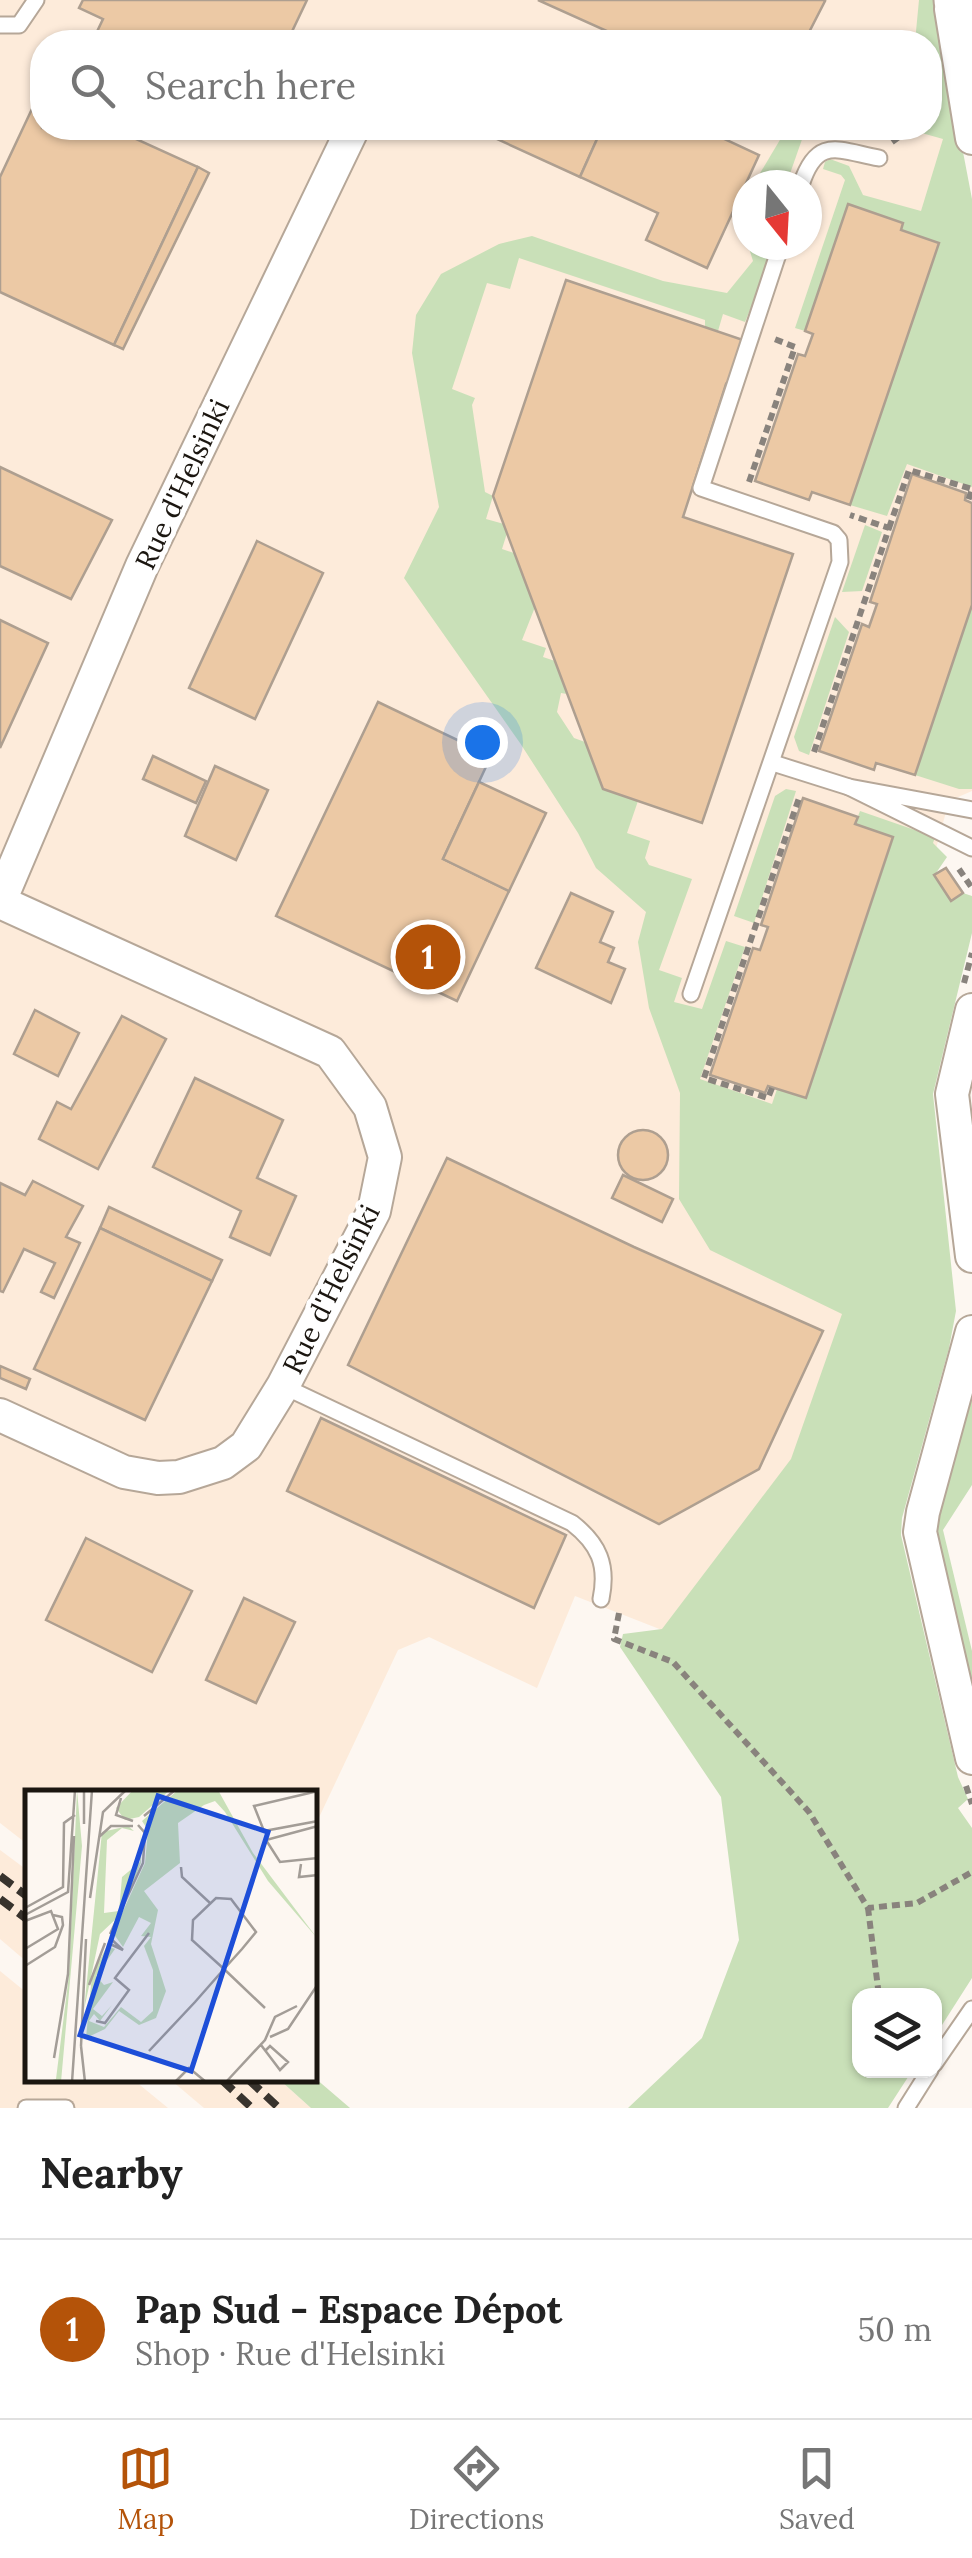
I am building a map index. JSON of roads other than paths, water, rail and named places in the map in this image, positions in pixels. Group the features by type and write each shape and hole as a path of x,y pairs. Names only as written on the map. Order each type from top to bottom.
{"highway":[{"path":"962,0 972,30"}],"street":[{"path":"950,0 972,138"},
{"name":"Rue d'Helsinki","path":"0,1414 124,1472 179,1477 222,1462 246,1446 284,1386 374,1211 384,1157 370,1107 330,1052 0,902 142,566 347,140"},
{"path":"972,1010 952,1094 972,1256"},
{"path":"972,1332 920,1532 972,1758"}],"lane":[{"path":"0,25 19,25 36,0"},
{"path":"806,170 816,153 830,148 879,158"},
{"path":"691,994 840,562 839,540 833,533 701,488 776,260"},
{"path":"773,762 849,787 972,810"},
{"path":"849,787 972,848"},
{"path":"284,1386 572,1523 587,1535 604,1564 601,1598"},
{"path":"942,2053 972,2009"},
{"path":"906,2108 926,2078"},
{"path":"26,2108 66,2108"}],"railway":[{"path":"0,1876 25,1895"},
{"path":"0,1899 25,1918"},
{"path":"225,2083 252,2108"},
{"path":"252,2083 279,2108"}],"place":[{"name":"Pap Sud - Espace Dépot","path":"428,957"}]}
